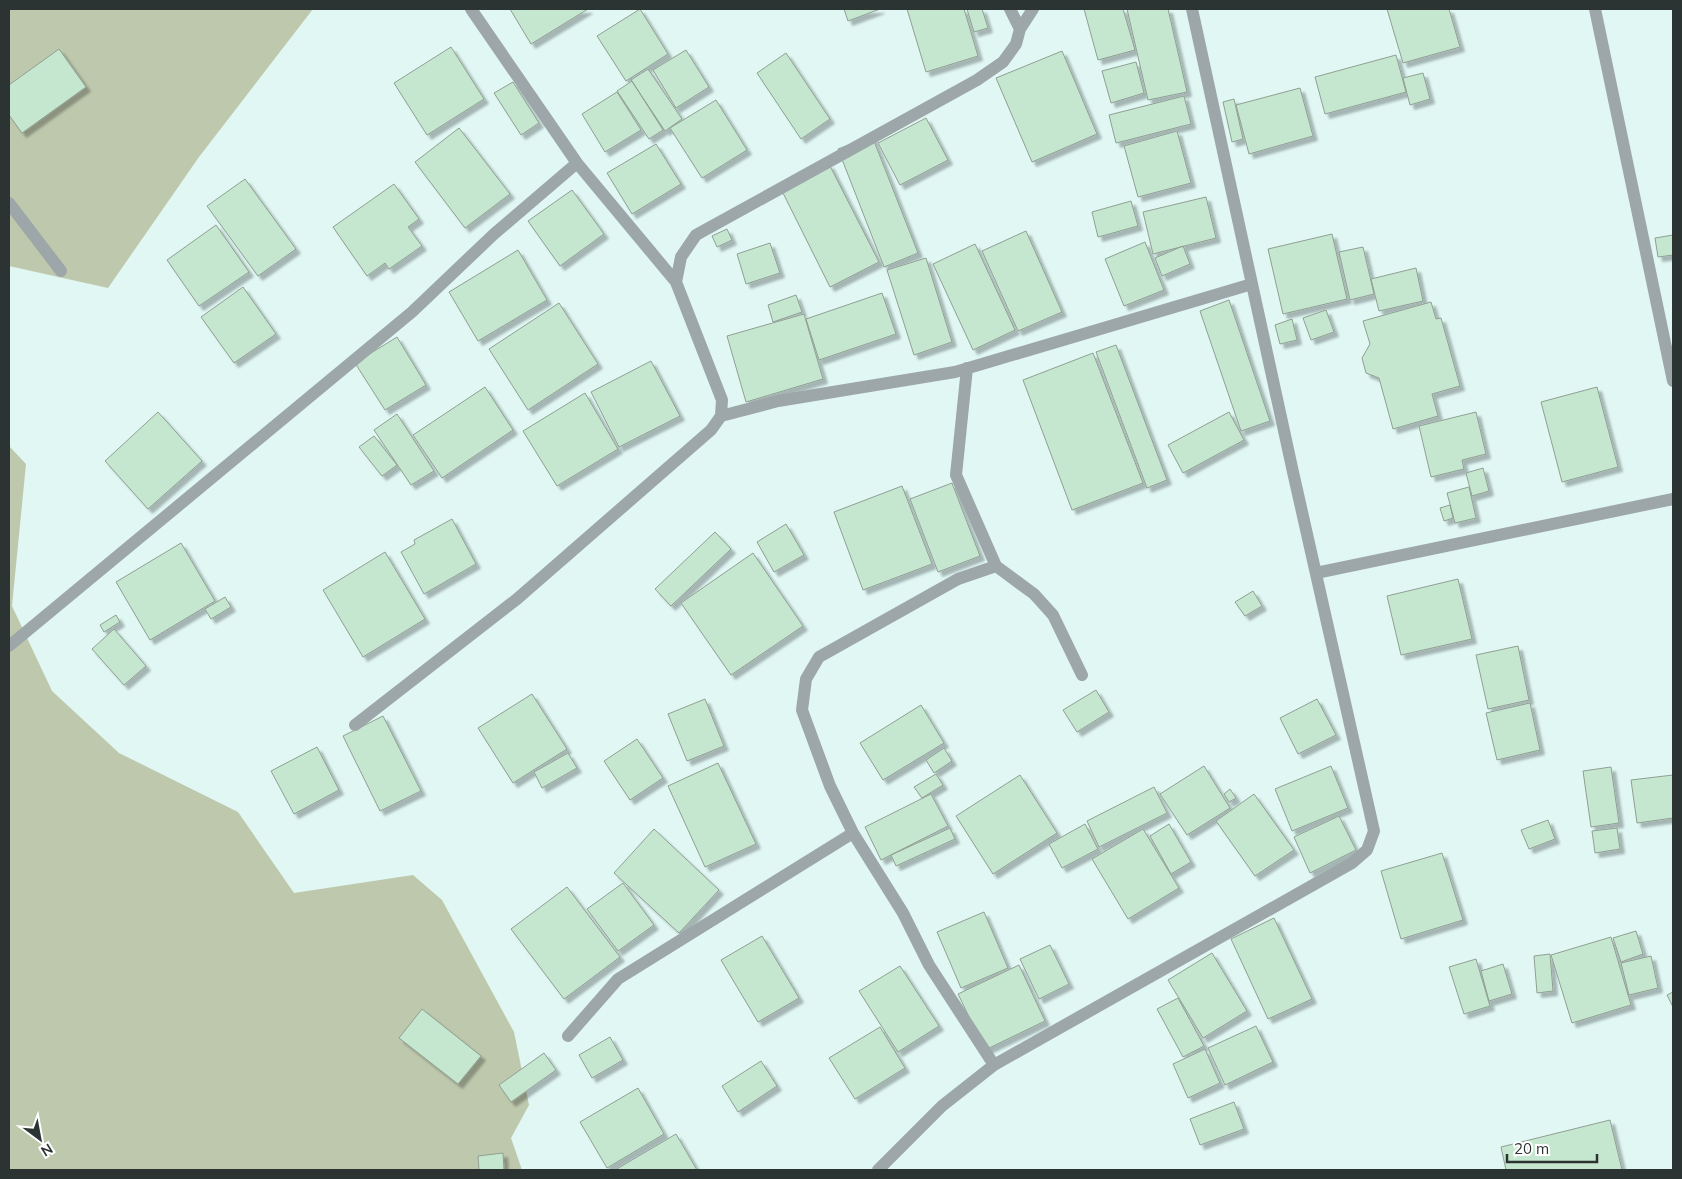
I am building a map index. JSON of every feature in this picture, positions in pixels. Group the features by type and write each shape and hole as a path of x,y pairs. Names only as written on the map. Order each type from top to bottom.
{"street":[{"path":"355,725 517,599 711,430 721,416 722,400 676,282 577,163 471,9"},
{"path":"1010,9 1020,29"},
{"path":"676,282 681,257 696,235 977,80 1003,62 1016,44 1020,29 1033,9"},
{"path":"878,1170 942,1106 994,1065 1352,863 1367,850 1374,830 1192,9"},
{"path":"1595,9 1673,381"},
{"path":"9,646 412,312 494,234 577,163"},
{"path":"9,203 61,271"},
{"path":"721,416 778,401 967,368 1252,284"},
{"path":"967,368 956,475 996,566 1034,594 1053,615 1082,675"},
{"path":"1316,573 1673,499"},
{"path":"994,1065 929,965 903,913 853,833 830,786 802,710 806,679 819,657 958,579 996,566"},
{"path":"568,1036 618,979 853,833"}],"green space":[{"path":"9,9 313,9 199,157 108,288 9,266"},
{"path":"9,446 26,464 12,606 52,691 119,753 238,812 294,893 413,875 442,900 514,1032 529,1105 511,1138 522,1170 9,1170"}],"building":[{"path":"510,9 588,9 531,44"},
{"path":"640,9 668,54 626,81 597,36"},
{"path":"844,9 880,9 848,21"},
{"path":"907,9 964,9 978,56 926,72"},
{"path":"967,9 982,9 988,28 974,32"},
{"path":"1084,9 1123,9 1135,50 1098,60"},
{"path":"1127,9 1168,9 1187,92 1148,100"},
{"path":"1387,9 1449,9 1460,47 1403,63"},
{"path":"451,47 484,99 427,135 394,83"},
{"path":"59,49 86,87 22,133 9,115 9,85"},
{"path":"686,50 709,87 676,108 653,70"},
{"path":"1062,51 1097,134 1032,162 996,78"},
{"path":"786,53 830,119 801,139 757,73"},
{"path":"1396,55 1406,92 1325,114 1315,77"},
{"path":"1136,62 1144,93 1111,103 1102,71"},
{"path":"648,69 682,119 665,131 631,80"},
{"path":"1423,73 1430,99 1410,105 1403,78"},
{"path":"632,81 663,130 649,139 617,91"},
{"path":"513,82 539,123 521,135 494,93"},
{"path":"1300,88 1313,136 1249,154 1236,105"},
{"path":"617,92 641,130 605,152 582,114"},
{"path":"1184,96 1191,124 1116,143 1109,115"},
{"path":"1234,99 1243,139 1232,142 1223,102"},
{"path":"716,100 747,150 702,178 670,128"},
{"path":"926,118 948,160 900,185 878,143"},
{"path":"459,128 510,194 465,228 415,162"},
{"path":"1177,131 1191,183 1138,197 1124,146"},
{"path":"872,136 918,253 884,267 838,149"},
{"path":"656,144 681,184 632,214 607,173"},
{"path":"829,164 879,262 830,287 781,189"},
{"path":"245,179 296,249 258,276 207,206"},
{"path":"394,184 419,219 408,227 422,246 389,269 385,263 367,276 333,227"},
{"path":"572,190 604,234 560,266 528,221"},
{"path":"1206,197 1216,238 1153,254 1143,212"},
{"path":"1131,201 1138,226 1098,237 1092,212"},
{"path":"216,225 249,272 199,306 167,260"},
{"path":"727,229 732,240 717,247 712,236"},
{"path":"1026,231 1062,312 1018,331 982,251"},
{"path":"1332,234 1347,299 1283,314 1268,249"},
{"path":"1673,235 1673,255 1658,257 1655,238"},
{"path":"1145,242 1164,290 1124,306 1105,259"},
{"path":"770,243 780,273 746,284 737,254"},
{"path":"975,244 1015,330 973,350 933,264"},
{"path":"1183,246 1190,264 1162,276 1155,258"},
{"path":"1363,247 1374,294 1350,300 1339,252"},
{"path":"518,250 547,300 478,341 449,292"},
{"path":"926,258 952,342 914,355 887,270"},
{"path":"1416,268 1423,301 1379,311 1371,279"},
{"path":"243,287 276,334 234,363 201,317"},
{"path":"882,293 896,334 819,360 806,319"},
{"path":"796,295 802,312 773,322 768,305"},
{"path":"1229,300 1270,421 1241,431 1200,311"},
{"path":"1431,302 1436,319 1441,318 1460,386 1432,394 1438,416 1393,429 1379,378 1366,373 1362,358 1370,344 1363,321"},
{"path":"559,303 598,364 528,410 489,349"},
{"path":"1326,310 1334,332 1311,340 1303,318"},
{"path":"804,314 823,379 746,402 727,336"},
{"path":"1292,319 1297,340 1280,344 1275,325"},
{"path":"397,337 426,385 385,410 355,363"},
{"path":"1116,345 1167,480 1147,488 1096,352"},
{"path":"1093,353 1143,483 1072,510 1023,380"},
{"path":"651,361 680,416 619,447 591,392"},
{"path":"485,387 513,430 442,478 413,435"},
{"path":"1597,387 1618,467 1562,482 1541,402"},
{"path":"585,393 618,449 557,486 523,431"},
{"path":"158,412 202,461 148,509 105,461"},
{"path":"1229,412 1244,440 1183,473 1168,445"},
{"path":"1476,412 1486,454 1462,460 1464,469 1431,477 1419,426"},
{"path":"397,414 434,471 411,485 374,430"},
{"path":"374,436 397,465 382,476 359,447"},
{"path":"1483,468 1489,491 1472,496 1466,473"},
{"path":"952,483 980,556 938,572 910,499"},
{"path":"902,486 932,564 863,590 834,512"},
{"path":"1469,487 1476,518 1455,523 1447,493"},
{"path":"1450,505 1453,518 1444,521 1440,508"},
{"path":"452,519 476,564 424,594 401,552 415,544 414,540"},
{"path":"786,524 804,555 774,572 757,542"},
{"path":"715,532 731,549 671,606 655,589"},
{"path":"181,543 215,601 150,640 116,582"},
{"path":"385,552 425,619 363,657 323,590"},
{"path":"753,553 803,626 731,675 681,603"},
{"path":"1458,579 1472,639 1401,655 1387,596"},
{"path":"1253,591 1262,606 1245,616 1235,602"},
{"path":"225,597 231,607 211,619 205,609"},
{"path":"116,615 120,622 104,632 100,625"},
{"path":"114,629 146,666 124,685 92,649"},
{"path":"1518,646 1529,700 1488,709 1476,655"},
{"path":"1096,690 1109,712 1077,732 1063,710"},
{"path":"532,694 567,749 513,783 478,728"},
{"path":"705,699 724,746 687,761 668,714"},
{"path":"1317,699 1336,735 1298,754 1280,718"},
{"path":"1530,703 1540,750 1497,760 1486,713"},
{"path":"921,705 944,743 883,780 860,743"},
{"path":"383,716 421,791 380,811 343,736"},
{"path":"637,739 663,778 630,800 604,761"},
{"path":"317,747 339,790 294,814 271,771"},
{"path":"944,748 952,761 934,773 926,760"},
{"path":"568,753 577,768 542,788 534,772"},
{"path":"718,763 756,844 705,867 668,786"},
{"path":"1204,766 1230,808 1187,835 1160,794"},
{"path":"1331,766 1348,808 1292,831 1275,789"},
{"path":"1611,767 1619,823 1591,827 1583,771"},
{"path":"936,774 943,785 922,798 914,787"},
{"path":"1020,775 1057,833 993,874 956,816"},
{"path":"1673,775 1673,818 1637,823 1631,780"},
{"path":"1154,787 1167,813 1099,847 1087,821"},
{"path":"1230,789 1236,798 1229,802 1224,794"},
{"path":"931,794 948,826 881,860 865,827"},
{"path":"1254,794 1294,850 1255,876 1216,821"},
{"path":"1339,816 1356,850 1310,873 1294,837"},
{"path":"1548,820 1555,839 1529,849 1521,830"},
{"path":"1085,824 1098,849 1062,868 1049,844"},
{"path":"1169,824 1191,862 1171,874 1150,836"},
{"path":"950,828 955,839 896,866 891,855"},
{"path":"1617,828 1620,849 1595,853 1592,831"},
{"path":"654,829 719,890 679,933 614,873"},
{"path":"1143,829 1179,888 1128,919 1092,859"},
{"path":"1442,853 1463,920 1401,939 1381,871"},
{"path":"623,883 654,925 618,951 587,909"},
{"path":"567,887 620,957 564,999 511,929"},
{"path":"984,912 1008,968 961,988 937,932"},
{"path":"1274,918 1312,999 1268,1019 1231,939"},
{"path":"1636,931 1643,954 1621,962 1613,938"},
{"path":"762,936 799,998 758,1022 721,960"},
{"path":"1611,937 1631,1005 1572,1023 1551,955"},
{"path":"1050,945 1069,984 1039,999 1020,959"},
{"path":"1212,953 1247,1011 1203,1038 1168,980"},
{"path":"1550,954 1553,991 1537,993 1534,956"},
{"path":"1651,956 1658,988 1629,995 1621,963"},
{"path":"1476,959 1490,1006 1464,1014 1449,967"},
{"path":"1503,964 1512,994 1489,1001 1481,971"},
{"path":"1019,965 1045,1021 985,1050 958,994"},
{"path":"900,966 939,1026 898,1052 859,991"},
{"path":"1673,992 1673,1007 1667,995"},
{"path":"1178,998 1204,1046 1183,1057 1157,1009"},
{"path":"422,1009 481,1056 458,1084 399,1038"},
{"path":"1256,1026 1273,1062 1225,1085 1208,1048"},
{"path":"880,1027 905,1068 855,1099 829,1058"},
{"path":"610,1037 623,1060 592,1078 579,1055"},
{"path":"1205,1049 1220,1083 1188,1098 1173,1064"},
{"path":"544,1053 556,1070 511,1102 499,1085"},
{"path":"761,1061 777,1086 738,1112 722,1086"},
{"path":"638,1088 664,1134 607,1168 580,1122"},
{"path":"1234,1102 1244,1129 1200,1145 1190,1119"},
{"path":"1610,1120 1622,1170 1506,1170 1501,1147"},
{"path":"676,1134 697,1170 615,1170"},
{"path":"503,1153 504,1170 479,1170 478,1156"}]}
